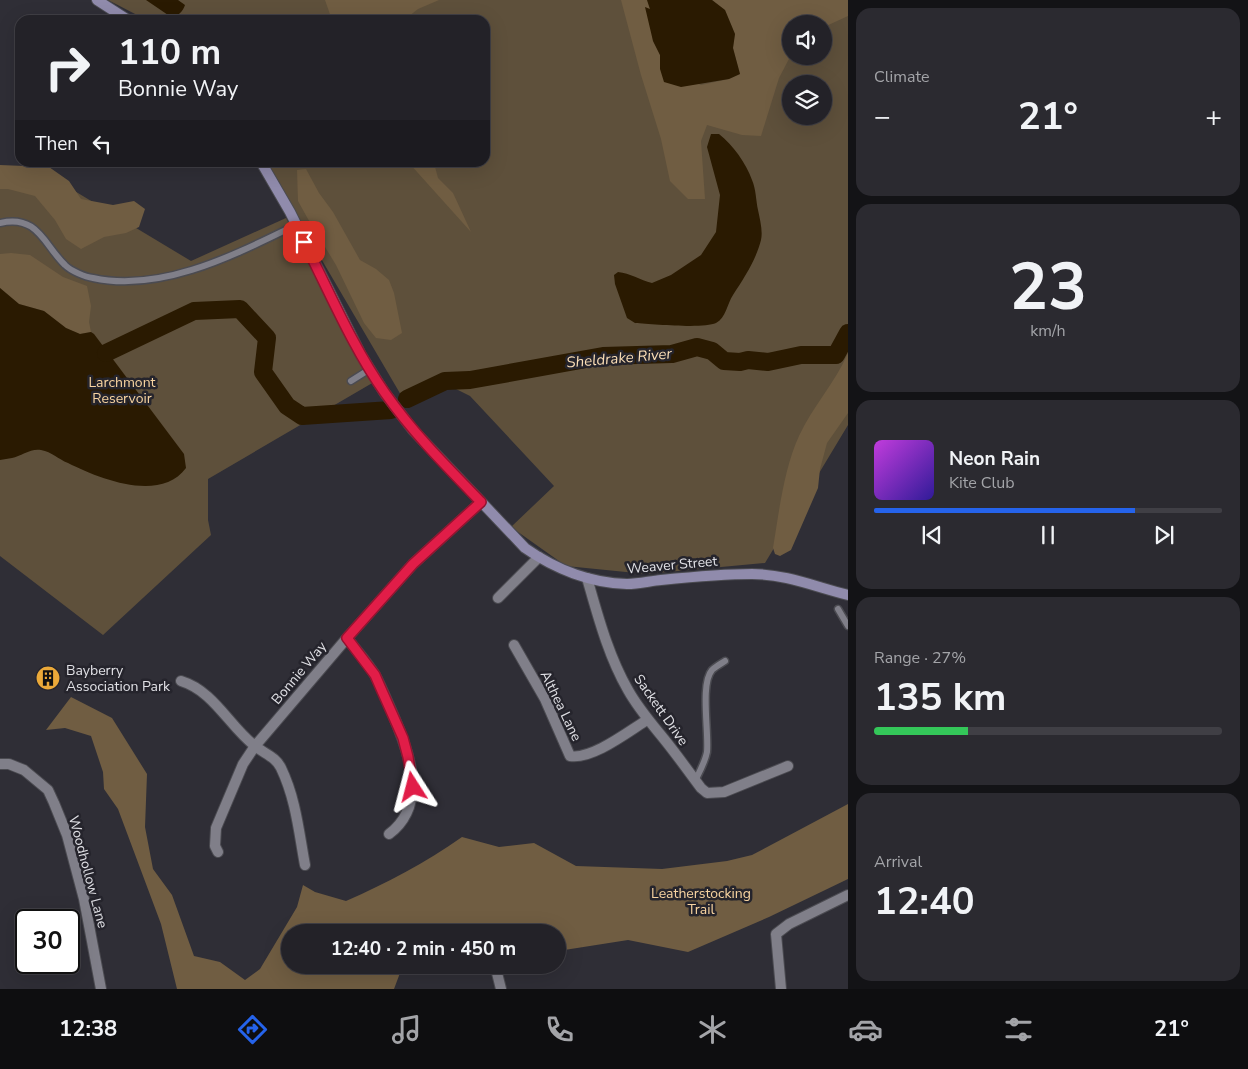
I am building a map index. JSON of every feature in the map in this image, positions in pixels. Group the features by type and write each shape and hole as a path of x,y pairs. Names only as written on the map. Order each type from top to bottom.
{"main road":[{"path":"97,0 120,15"},
{"name":"Weaver Street","path":"264,167 290,212 370,369 384,392 413,430 525,548 539,558 568,572 598,581 629,584 753,574 777,576 848,595"}],"street":[{"name":"Bonnie Way","path":"218,852 216,828 243,764 255,746 413,564 481,502"},
{"path":"498,598 539,558"},
{"name":"Sackett Drive","path":"587,578 602,631 617,670 647,720 665,740 701,788 707,793 724,792 788,766"},
{"path":"347,638 375,675 403,738 408,757 413,787 412,798 408,812 398,826 389,834"},
{"name":"Althea Lane","path":"514,645 545,699 570,756 576,757 600,749 647,720"},
{"path":"181,681 191,684 211,699 255,746 277,760 294,804 305,865"},
{"name":"Woodhollow Lane","path":"0,764 9,764 24,770 48,790 54,802 67,835 84,899 102,989"},
{"path":"780,989 776,934 789,924 848,895"},
{"path":"497,974 501,989"}],"lane":[{"path":"0,223 22,223 40,232 66,267 91,278 116,281 139,280 187,273 251,247 296,225"},
{"path":"351,381 370,369"},
{"path":"838,609 848,626"},
{"path":"695,781 707,752 705,703 709,677 712,670 726,661"}],"green space":[{"path":"108,0 848,0 848,425 765,563 646,574 566,566 511,527 554,486 470,396 450,386 408,407 267,167 490,167 490,15 137,15"},
{"path":"325,0 439,0 418,9 410,15 330,15"},
{"path":"621,0 647,0 650,10 653,41 660,55 660,69 701,85 729,79 740,74 733,48 735,34 725,10 712,0 848,0 848,16 832,23 832,15 782,15 782,65 786,65 779,78 761,136 742,135 707,125 701,141 705,199 688,199 670,181 661,139 641,75"},
{"path":"0,165 49,167 69,181 81,199 113,205 134,201 145,209 139,227 126,233 104,237 81,249 66,239 55,220 35,196 8,189 0,189"},
{"path":"413,167 435,167 438,178 453,193 471,232"},
{"path":"306,169 360,260 376,269 389,280 394,293 402,333 391,340 376,338 364,323 336,265 298,201 297,170"},
{"name":"Larchmont Reservoir","path":"43,172 191,261 286,218 374,382 208,479 208,520 211,535 103,635 0,556 0,176"},
{"path":"0,254 30,255 63,277 87,286 91,306 89,322 91,332 80,334 66,328 44,311 19,304 0,288"},
{"path":"848,353 848,413 827,443 820,469 818,488 791,550 780,556 775,554 773,548 789,462 799,436"},
{"name":"Leatherstocking Trail","path":"71,697 112,718 147,774 145,827 153,869 172,895 194,956 220,962 245,980 260,969 281,934 281,974 400,974 394,989 177,989 161,924 118,809 104,789 103,772 91,736 65,728 46,730"},
{"name":"Leatherstocking Trail","path":"848,804 848,879 769,917 688,952 628,940 566,950 566,924 287,924 297,907 303,885 315,892 346,901 406,872 462,837 499,847 534,843 576,866 662,869 727,861 752,855"}],"shaded area":[{"path":"146,0 178,0 185,5 177,15 168,15"},
{"path":"647,0 712,0 725,10 735,34 733,48 740,74 729,79 681,87 664,82 660,69 660,55 653,41 645,7 650,9"},
{"path":"711,134 719,134 734,149 743,161 753,184 762,233 756,255 724,314 716,323 689,326 635,323 627,318 615,284 614,275 618,272 652,283 671,275 701,255 716,232 720,195 707,147"},
{"path":"0,288 19,304 44,311 66,328 80,334 91,332 94,334 184,454 186,468 175,478 161,484 146,486 129,485 113,481 81,469 41,450 34,450 0,460"}],"waterway":[{"name":"Sheldrake River","path":"106,353 194,311 240,309 267,338 263,372 287,406 302,416 391,410"},
{"name":"Sheldrake River","path":"407,399 445,381 470,380 603,356 672,354 697,347 712,351 724,361 740,362 748,360 768,362 801,355 836,355 848,333"}],"place":[{"name":"Bayberry Association Park","path":"48,678"}],"route":[{"path":"304,242 361,354 384,392 413,430 481,502 413,564 347,638 375,675 403,738 413,787"}]}
